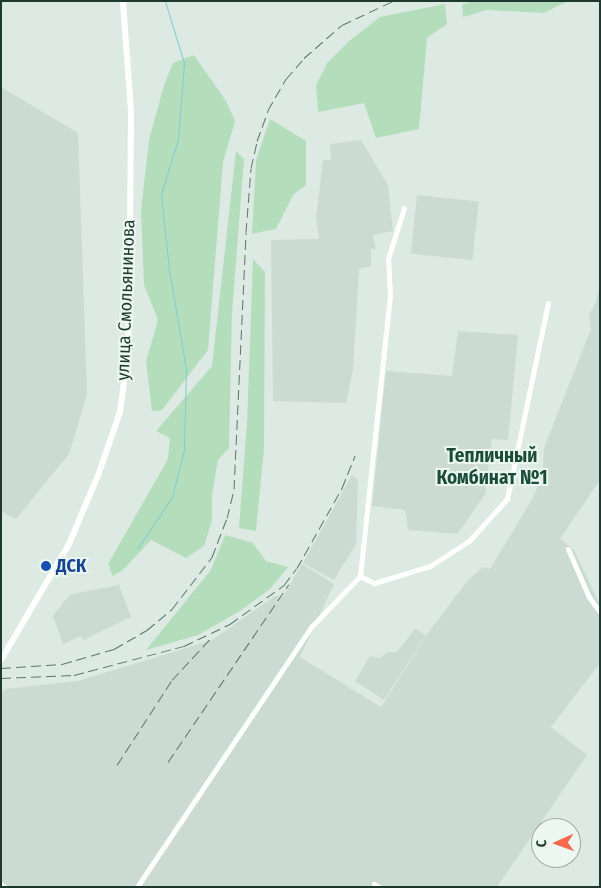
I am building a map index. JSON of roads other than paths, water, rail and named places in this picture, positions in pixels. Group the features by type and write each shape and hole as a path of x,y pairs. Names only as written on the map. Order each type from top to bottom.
{"street":[{"name":"улица Смольянинова","path":"1,660 69,544 100,473 120,412 128,351 131,111 123,1"},
{"path":"137,887 311,627 360,576 390,296 388,259 404,208"},
{"path":"360,576 374,583 430,566 469,541 507,499 548,303"},
{"path":"568,549 589,597 600,612"}],"waterway":[{"path":"137,549 172,497 184,450 186,369 169,270 161,194 178,139 184,63 165,1"}],"railway":[{"path":"1,668 62,664 114,649 147,630 172,609 212,557 227,518 234,489 246,232 251,168 257,141 268,110 286,79 304,58 342,25 393,1"},
{"path":"1,678 74,675 184,646 230,624 284,585 297,568 342,488 355,456"},
{"path":"168,762 289,584"},
{"path":"117,765 172,680 210,639"}],"place":[{"name":"ДСК","path":"46,566"}],"district":[{"name":"Тепличный Комбинат №1","path":"492,467"}]}
